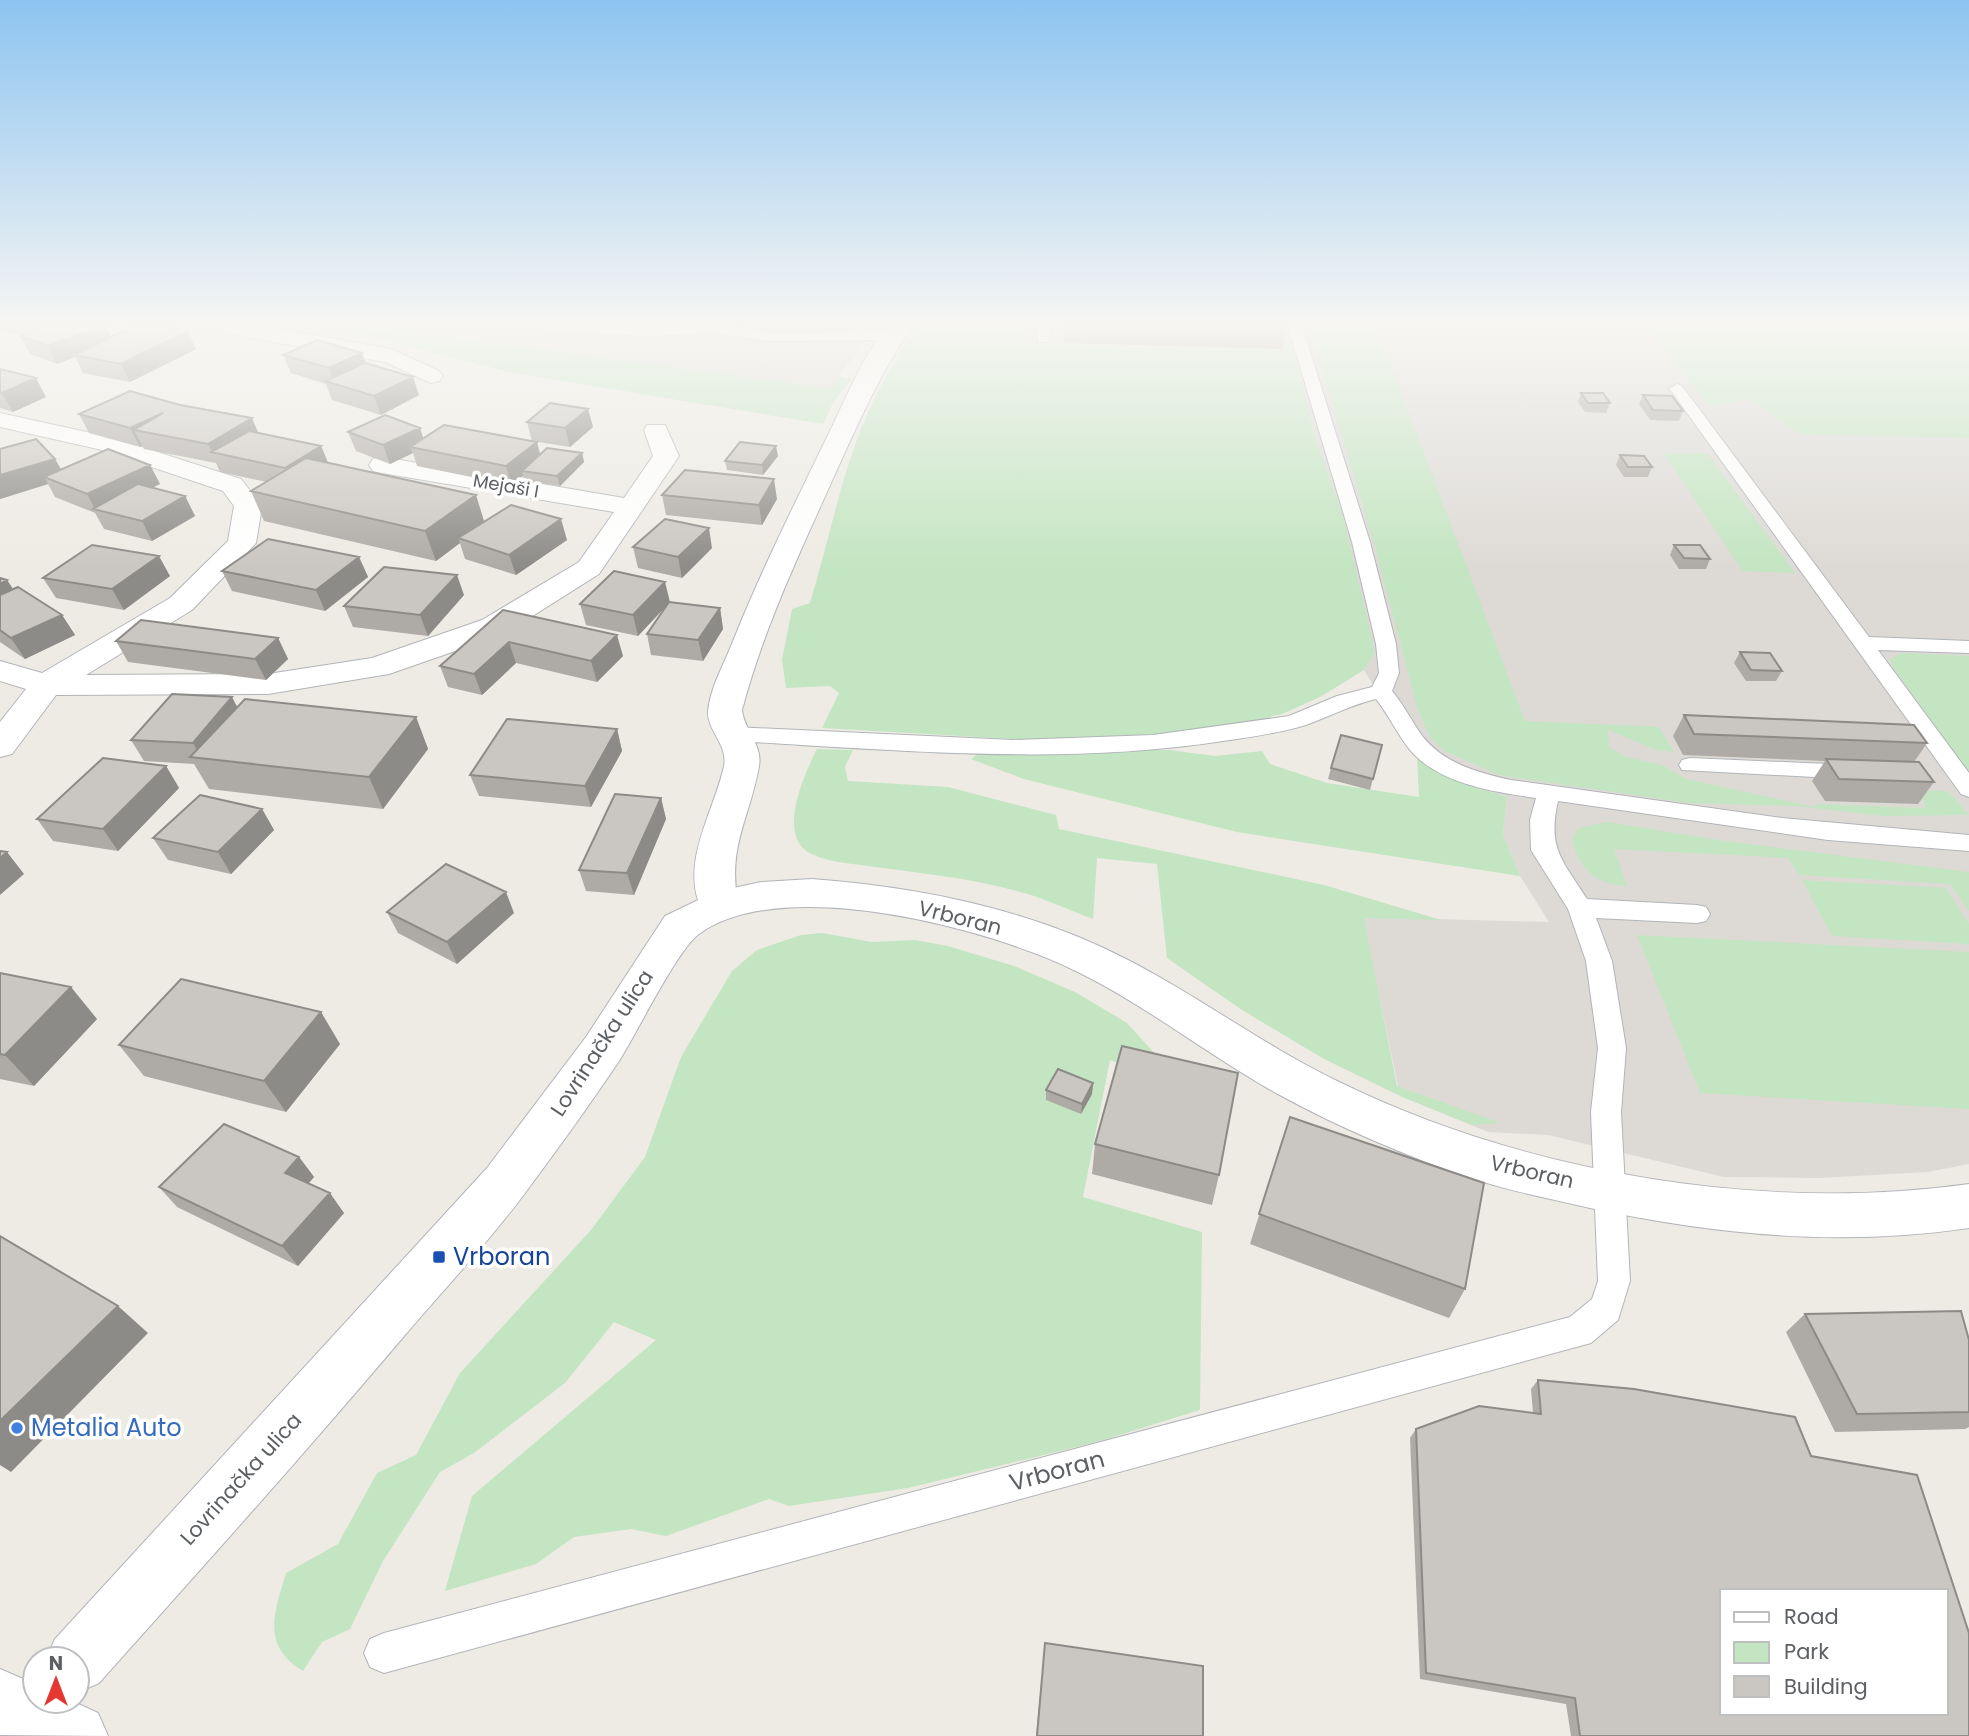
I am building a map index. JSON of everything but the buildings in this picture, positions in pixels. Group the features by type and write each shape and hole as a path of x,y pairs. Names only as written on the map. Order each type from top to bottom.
{"street":[{"path":"718,904 713,886 715,864 742,764 741,748 726,721 725,710 768,590 854,407"},
{"path":"0,420 106,443 232,485 248,506 242,543 181,604 46,685 0,746"},
{"path":"0,671 46,685 268,684 378,667 493,627 589,568 666,456 656,430"},
{"name":"Mejaši I","path":"382,465 631,507"},
{"name":"Vrboran","path":"718,904 772,895 857,897 928,908 1062,947 1118,974 1268,1067 1332,1100 1484,1161 1608,1190 1750,1215 1864,1216 1969,1206"},
{"name":"Lovrinačka ulica","path":"91,1646 305,1410 504,1183 602,1050 679,928 695,914 718,904"}],"lane":[{"path":"1320,407 1362,542 1386,644 1388,673 1381,692"},
{"path":"1690,407 1964,783"},
{"path":"1861,643 1969,647"},
{"path":"734,734 1049,747 1127,744 1200,737 1293,722 1341,701 1381,692"},
{"path":"1381,692 1396,707 1418,746 1433,759 1458,772 1495,783 1827,832 1969,843"},
{"path":"1690,765 1879,773"},
{"path":"1933,776 1964,783"},
{"path":"1549,791 1542,820 1544,850 1580,908 1599,961 1612,1048 1606,1112 1608,1190"},
{"path":"1580,908 1697,914"},
{"name":"Vrboran","path":"384,1653 1579,1331 1606,1309 1614,1281 1608,1190"}],"shaded area":[{"path":"1230,407 1969,407 1969,1164 1928,1172 1819,1178 1724,1177 1548,1135 1488,1132 1400,1096 1363,917 1549,922 1520,876 1503,834 1507,797 1451,779 1417,756 1364,670 1375,652 1310,419"}],"green space":[{"path":"720,407 831,407 823,424"},
{"path":"871,407 1308,407 1315,437 1344,520 1375,652 1364,670 1320,697 1282,714 1240,724 1156,734 1029,740 822,728 839,693 830,686 786,688 782,660 792,609 810,603 850,458"},
{"path":"1333,407 1407,407 1525,721 1659,727 1674,752 1657,750 1608,730 1609,747 1626,757 1662,765 1686,779 1815,807 1816,804 1926,808 1920,791 1948,791 1969,815 1884,816 1796,806 1689,803 1499,775 1445,751 1430,738 1417,707 1376,550"},
{"path":"1761,407 1969,407 1969,438 1800,434"},
{"path":"1664,453 1707,453 1795,573 1743,571"},
{"path":"1904,653 1969,656 1969,772 1894,669 1890,659"},
{"path":"817,749 853,750 845,767 848,781 948,787 1056,815 1059,829 1324,885 1441,920 1364,918 1397,1086 1501,1123 1472,1125 1400,1096 1324,1059 1242,1010 1167,958 1157,864 1097,858 1093,919 1008,888 945,876 839,862 809,853 797,839 794,814 801,785"},
{"path":"1124,750 1170,750 1215,756 1262,751 1270,764 1327,783 1419,797 1417,756 1451,779 1507,797 1503,834 1520,876 1237,832 1024,779 971,759 978,754 1083,754"},
{"path":"1608,822 1725,841 1969,872 1969,911 1950,884 1799,875 1788,858 1614,849 1627,886 1616,885 1598,879 1585,868 1572,841 1578,828"},
{"path":"1802,880 1946,888 1969,924 1969,944 1832,936"},
{"path":"822,933 872,942 915,940 948,946 1014,966 1075,992 1127,1023 1187,1089 1110,1060 1083,1197 1202,1232 1200,1410 1097,1442 908,1488 789,1506 769,1499 666,1536 631,1529 574,1537 536,1564 445,1591 472,1496 656,1340 614,1322 565,1383 474,1453 440,1472 383,1561 350,1629 322,1642 303,1671 281,1651 276,1640 275,1615 286,1573 338,1544 377,1473 416,1455 460,1373 591,1230 645,1157 681,1057 732,971 757,950 801,935"},
{"path":"1637,935 1969,952 1969,1109 1700,1093"}],"place":[{"name":"Vrboran","path":"439,1257"},
{"name":"Metalia Auto","path":"17,1428"}]}
